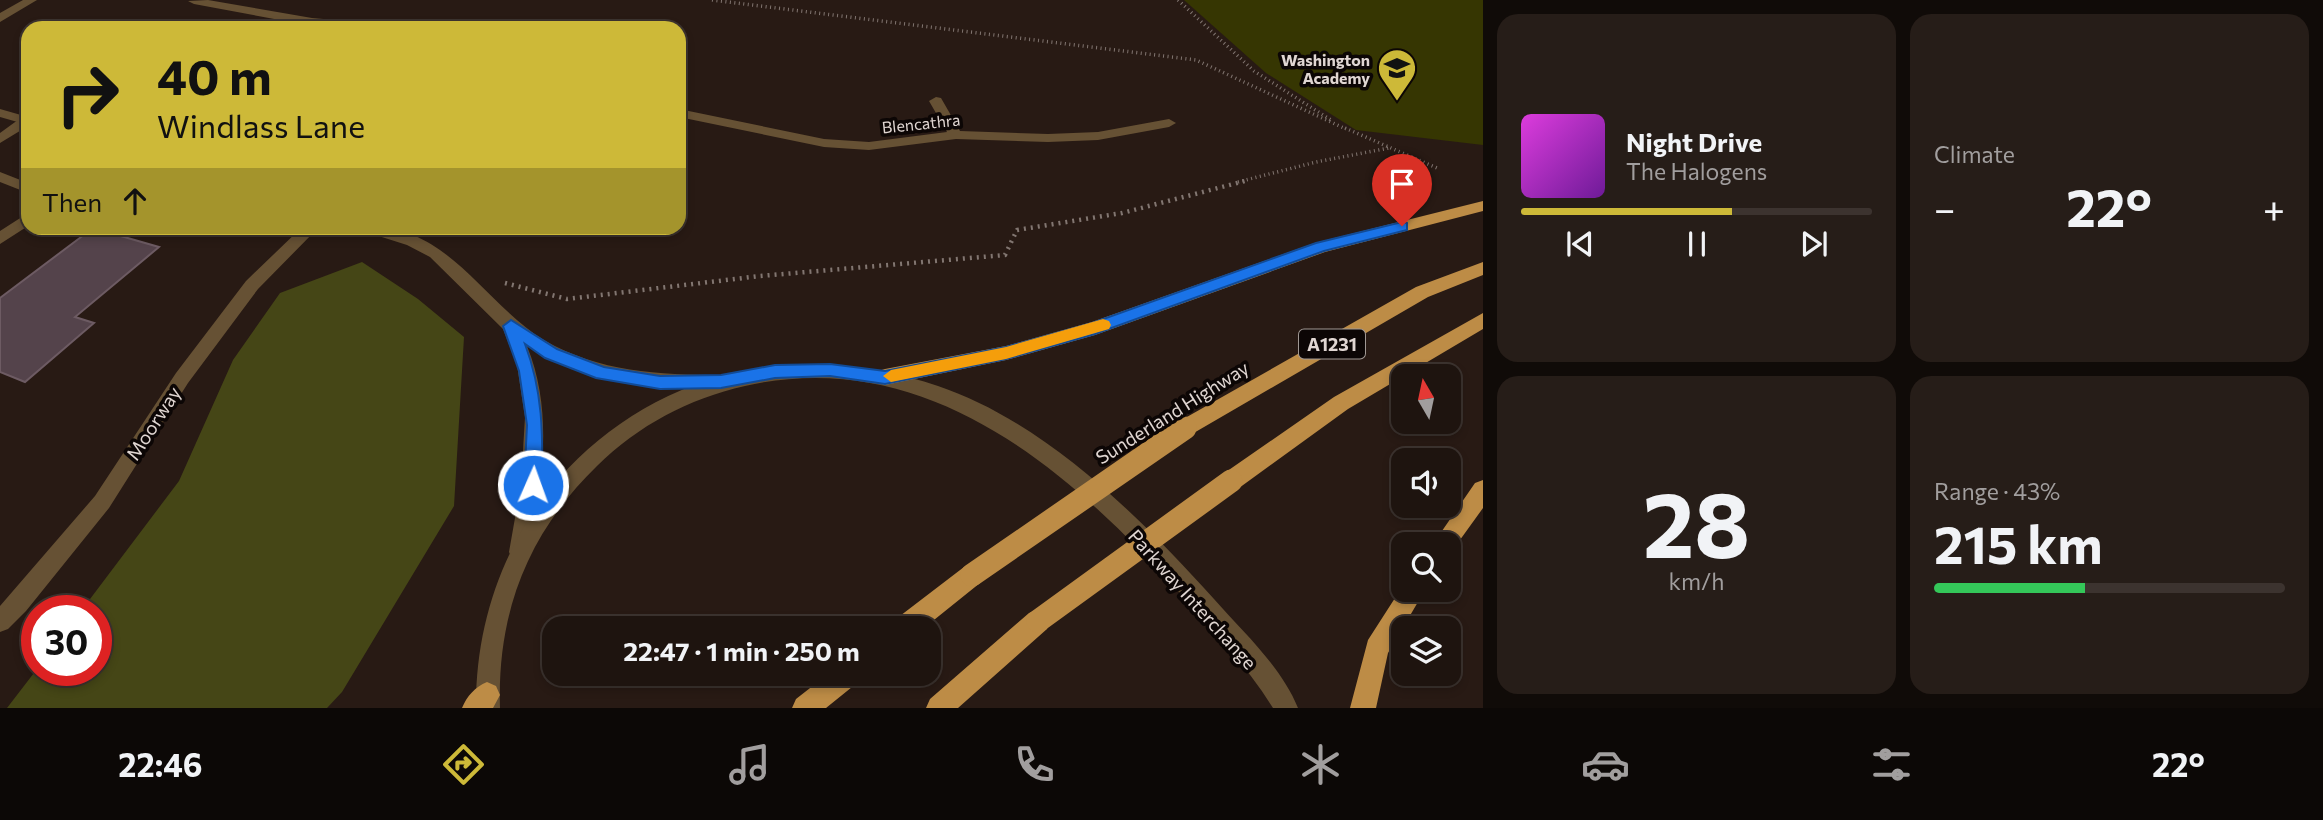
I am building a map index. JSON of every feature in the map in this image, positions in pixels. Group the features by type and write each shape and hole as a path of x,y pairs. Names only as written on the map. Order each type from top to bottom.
{"highway":[{"path":"885,377 1006,353 1095,328 1321,247 1483,206"},
{"name":"Sunderland Highway","path":"920,616 972,575 1185,428 1422,292 1483,268"},
{"name":"A1231","path":"939,708 1038,621 1231,481 1341,403 1483,320"},
{"path":"1453,532 1483,490"},
{"path":"1363,708 1377,649 1406,602"},
{"path":"805,708 833,686"}],"street":[{"path":"0,18 31,0"},
{"path":"194,1 289,21"},
{"path":"936,102 956,135"},
{"path":"0,113 21,118"},
{"name":"Blencathra","path":"686,114 824,143 869,146 956,135 1048,138 1098,136 1169,123"},
{"path":"0,139 21,124"},
{"path":"0,177 21,185"},
{"path":"0,239 21,223"},
{"name":"Moorway","path":"0,621 18,604 102,502 182,378 252,285 303,235"},
{"path":"390,235 435,252 511,326 551,353 602,373 660,383 721,382"},
{"path":"511,326 527,371 535,425 533,485 519,554"},
{"name":"Parkway Interchange","path":"483,704 496,621 519,554 550,503 586,461 627,427 673,400 721,382 775,372 816,370 885,377 937,393 988,417 1048,458 1108,506 1168,565 1228,632 1286,708"}],"path":[{"path":"712,0 1196,60 1437,168"},
{"path":"1178,0 1254,71 1346,129"},
{"path":"459,275 520,286 566,299 761,276 1005,255 1017,230 1122,213 1316,162 1389,148"}],"shaded area":[{"name":"Washington Academy","path":"1184,0 1483,0 1483,145 1356,130 1266,73"},
{"path":"362,262 418,299 464,337 454,506 342,692 327,708 7,708 24,686 112,686 112,595 93,595 179,481 233,360 280,293"}],"building":[{"path":"84,235 117,235 159,247 75,317 94,323 25,382 0,372 0,298"}],"slow traffic":[{"path":"891,376 1006,353 1103,325"}],"place":[{"name":"Washington Academy","path":"1397,102"}],"route":[{"path":"533,485 535,425 527,371 511,326 551,353 602,373 660,383 721,382 775,372 830,370 885,377 1006,353 1095,328 1321,247 1402,226"}]}
